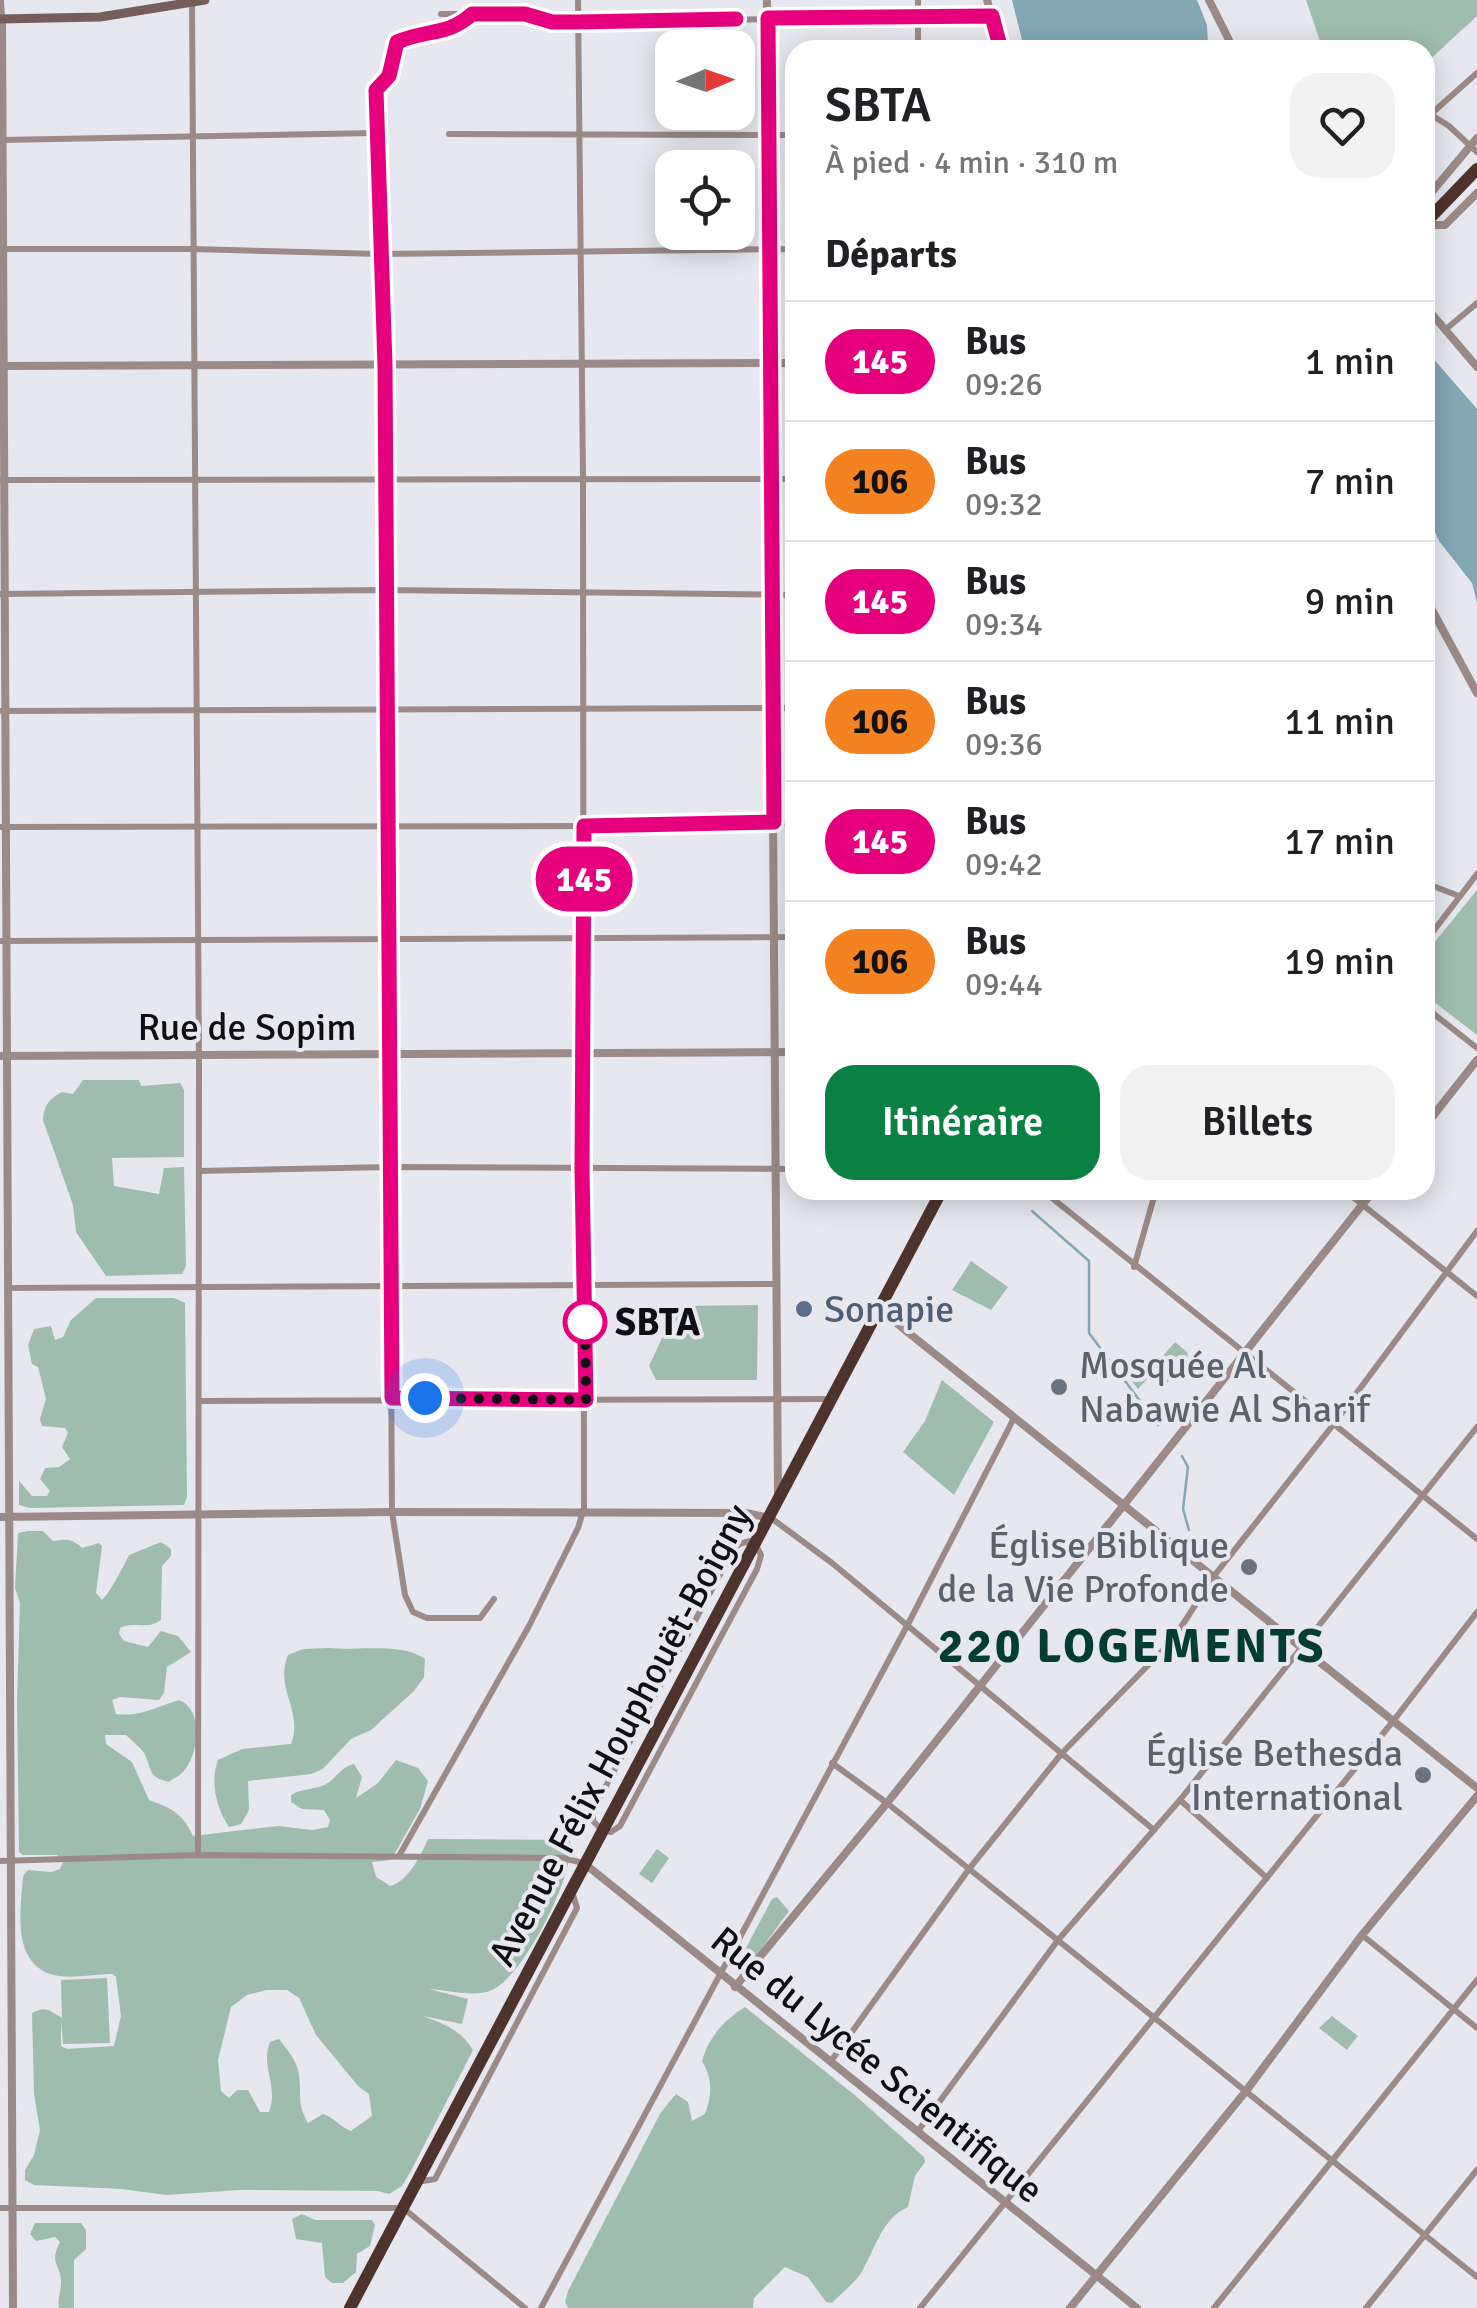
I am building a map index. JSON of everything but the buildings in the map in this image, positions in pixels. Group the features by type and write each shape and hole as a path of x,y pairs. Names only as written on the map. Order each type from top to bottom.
{"highway":[{"path":"1435,213 1477,168"},
{"name":"Avenue Félix Houphouët-Boigny","path":"350,2308 937,1200"}],"main road":[{"path":"1,19 100,17 205,0"}],"street":[{"path":"1,0 3,1056 8,1288 5,1861 13,2308"},
{"path":"399,1856 529,1626 583,1514 584,477 578,0"},
{"path":"768,0 778,1500"},
{"path":"918,0 918,40"},
{"path":"987,0 998,40"},
{"path":"1209,0 1229,40"},
{"path":"192,4 199,1056 198,1855"},
{"path":"442,14 525,14 552,22 992,16"},
{"path":"472,14 457,28 422,32 397,42 389,76 376,90 385,366 392,1512 412,1612 426,1618 480,1618 494,1599"},
{"path":"1435,107 1477,72"},
{"path":"1435,119 1473,149"},
{"path":"2,140 375,134"},
{"path":"449,134 785,135"},
{"path":"1435,189 1473,149 1477,138"},
{"path":"1435,225 1444,225 1477,193"},
{"path":"1,249 379,254 785,249"},
{"path":"1445,330 1477,303"},
{"path":"1435,318 1477,367"},
{"path":"2,366 785,363"},
{"path":"2,480 785,479"},
{"path":"2,594 584,590 785,595"},
{"path":"1435,615 1477,692"},
{"path":"3,711 785,708"},
{"path":"3,827 785,822"},
{"path":"1435,928 1477,874"},
{"path":"1435,887 1459,896"},
{"path":"3,941 785,936"},
{"path":"1435,1015 1477,1048"},
{"name":"Rue de Sopim","path":"3,1056 785,1052"},
{"path":"1435,1113 1477,1060"},
{"path":"199,1171 390,1167 785,1170"},
{"path":"1054,1200 1477,1539"},
{"path":"1134,1267 1153,1200"},
{"path":"1357,1200 1477,1296"},
{"path":"735,1988 887,1803 1365,1200"},
{"path":"831,2061 969,1869 1062,1753 1172,1641 1214,1576 1333,1425 1477,1231"},
{"path":"8,1288 777,1284"},
{"path":"880,1310 1394,1720 1477,1792 1362,1935 1246,2091 1070,2308"},
{"path":"200,1401 832,1399"},
{"path":"541,2308 907,1626 1014,1418"},
{"path":"918,2131 1058,1940 1180,1800 1477,1427"},
{"path":"4,1517 392,1512 746,1513 770,1518 832,1563 1154,1830"},
{"path":"920,2308 1477,1612"},
{"path":"832,1763 1477,2277"},
{"path":"1180,1800 1267,1878"},
{"path":"5,1861 198,1855 399,1856 563,1858 584,1864"},
{"name":"Rue du Lycée Scientifique","path":"584,1864 1137,2308"},
{"path":"1362,1935 1477,2028"},
{"path":"1214,2308 1477,1980"},
{"path":"1366,2308 1477,2170"},
{"path":"0,2208 403,2208 525,2308"}],"green space":[{"path":"1306,0 1477,0 1477,16 1435,55 1435,40 1320,40"},
{"path":"1477,890 1477,1035 1435,1003 1435,942"},
{"path":"83,1080 139,1080 141,1086 180,1083 184,1090 184,1157 112,1158 114,1186 159,1194 164,1168 184,1167 186,1266 182,1274 106,1276 76,1232 73,1205 43,1120 51,1100 62,1092 73,1094"},
{"path":"971,1261 1008,1287 991,1310 952,1290"},
{"path":"96,1298 174,1298 185,1303 184,1505 19,1505 19,1481 32,1496 47,1496 50,1491 40,1479 45,1468 59,1467 70,1459 62,1447 68,1433 65,1428 42,1426 40,1419 46,1399 28,1345 34,1329 51,1326 55,1340 63,1337 71,1320"},
{"path":"758,1305 757,1380 656,1380 649,1366 677,1306"},
{"path":"1175,1342 1187,1352 1189,1361 1178,1376 1173,1374 1162,1391 1150,1376 1138,1389 1117,1362 1125,1357 1124,1360 1143,1367 1147,1362 1156,1364"},
{"path":"942,1380 994,1422 954,1495 903,1452 925,1421"},
{"path":"43,1531 53,1541 69,1540 82,1548 99,1543 102,1546 96,1593 102,1600 129,1555 161,1542 171,1549 171,1556 162,1566 161,1620 125,1626 119,1634 124,1641 148,1647 161,1631 178,1636 191,1652 167,1667 164,1693 159,1700 112,1700 116,1714 125,1715 179,1700 187,1705 195,1722 193,1755 183,1772 169,1782 153,1775 144,1753 126,1735 105,1735 106,1744 132,1762 149,1800 176,1812 193,1836 278,1826 312,1830 328,1827 330,1820 324,1810 302,1809 291,1802 291,1795 326,1784 354,1764 362,1777 356,1798 378,1783 396,1760 418,1768 428,1781 420,1809 391,1860 372,1862 376,1877 390,1886 408,1874 428,1839 570,1840 565,1876 545,1923 504,1981 492,1990 477,1993 429,1989 468,1999 462,2024 423,2016 457,2033 473,2050 412,2169 402,2186 389,2194 240,2190 166,2195 34,2185 25,2180 40,2130 34,2094 32,2013 44,2009 62,2018 61,1980 107,1978 110,2043 63,2044 61,2019 61,2046 114,2046 121,2016 113,1974 50,1974 29,1957 21,1932 23,1876 28,1870 60,1869 63,1862 57,1855 19,1852 20,1603 15,1588 18,1533","holes":["287,1990 299,1998 316,2035 369,2094 372,2116 351,2131 323,2114 308,2123 301,2104 298,2070 279,2039 270,2042 267,2051 272,2094 269,2112 260,2112 248,2090 237,2090 229,2098 221,2091 218,2060 231,2007 247,1995"]},
{"path":"303,1649 393,1649 416,1654 425,1659 424,1677 414,1691 371,1730 351,1739 323,1769 311,1774 248,1781 249,1810 241,1824 229,1827 216,1794 218,1760 242,1749 291,1744 294,1721 284,1679 288,1655"},
{"path":"657,1849 669,1858 652,1883 639,1874"},
{"path":"777,1897 789,1911 744,1969 738,1963 772,1899"},
{"path":"745,2007 924,2157 908,2207 891,2219 861,2273 832,2303 826,2302 808,2277 785,2267 754,2298 753,2308 568,2308 568,2291 661,2112 676,2094 688,2102 692,2121 705,2114 710,2087 702,2061 718,2030"},
{"path":"1332,2016 1358,2036 1347,2050 1319,2028"},
{"path":"302,2214 315,2220 372,2220 375,2225 370,2246 357,2254 356,2272 343,2283 332,2283 325,2277 322,2243 296,2239 292,2219"},
{"path":"35,2223 81,2223 86,2230 86,2249 74,2260 74,2308 59,2308 61,2277 55,2256 60,2242 55,2237 36,2241 30,2234"}],"water":[{"path":"1012,0 1197,0 1207,25 1208,40 1022,40"},
{"path":"1435,361 1477,409 1477,603 1472,583 1435,532"}],"waterway":[{"path":"1032,1211 1089,1261 1089,1333 1158,1425"},
{"path":"1182,1456 1188,1467 1183,1509 1189,1530"}],"bus line":[{"name":"145","path":"736,19 552,22 525,14 472,14 457,28 422,32 397,42 389,76 376,90 385,366 392,1398 586,1400 582,1169 584,826 774,822 768,18 992,16 998,40"}],"place":[{"name":"Sonapie","path":"804,1309"},
{"name":"SBTA","path":"585,1322"},
{"name":"Mosquée Al Nabawie Al Sharif","path":"1059,1387"},
{"name":"Église Biblique de la Vie Profonde","path":"1249,1567"},
{"name":"Église Bethesda International","path":"1423,1775"}],"district":[{"name":"220 LOGEMENTS","path":"1132,1646"}],"route":[{"path":"425,1398 586,1400 585,1322"}]}
